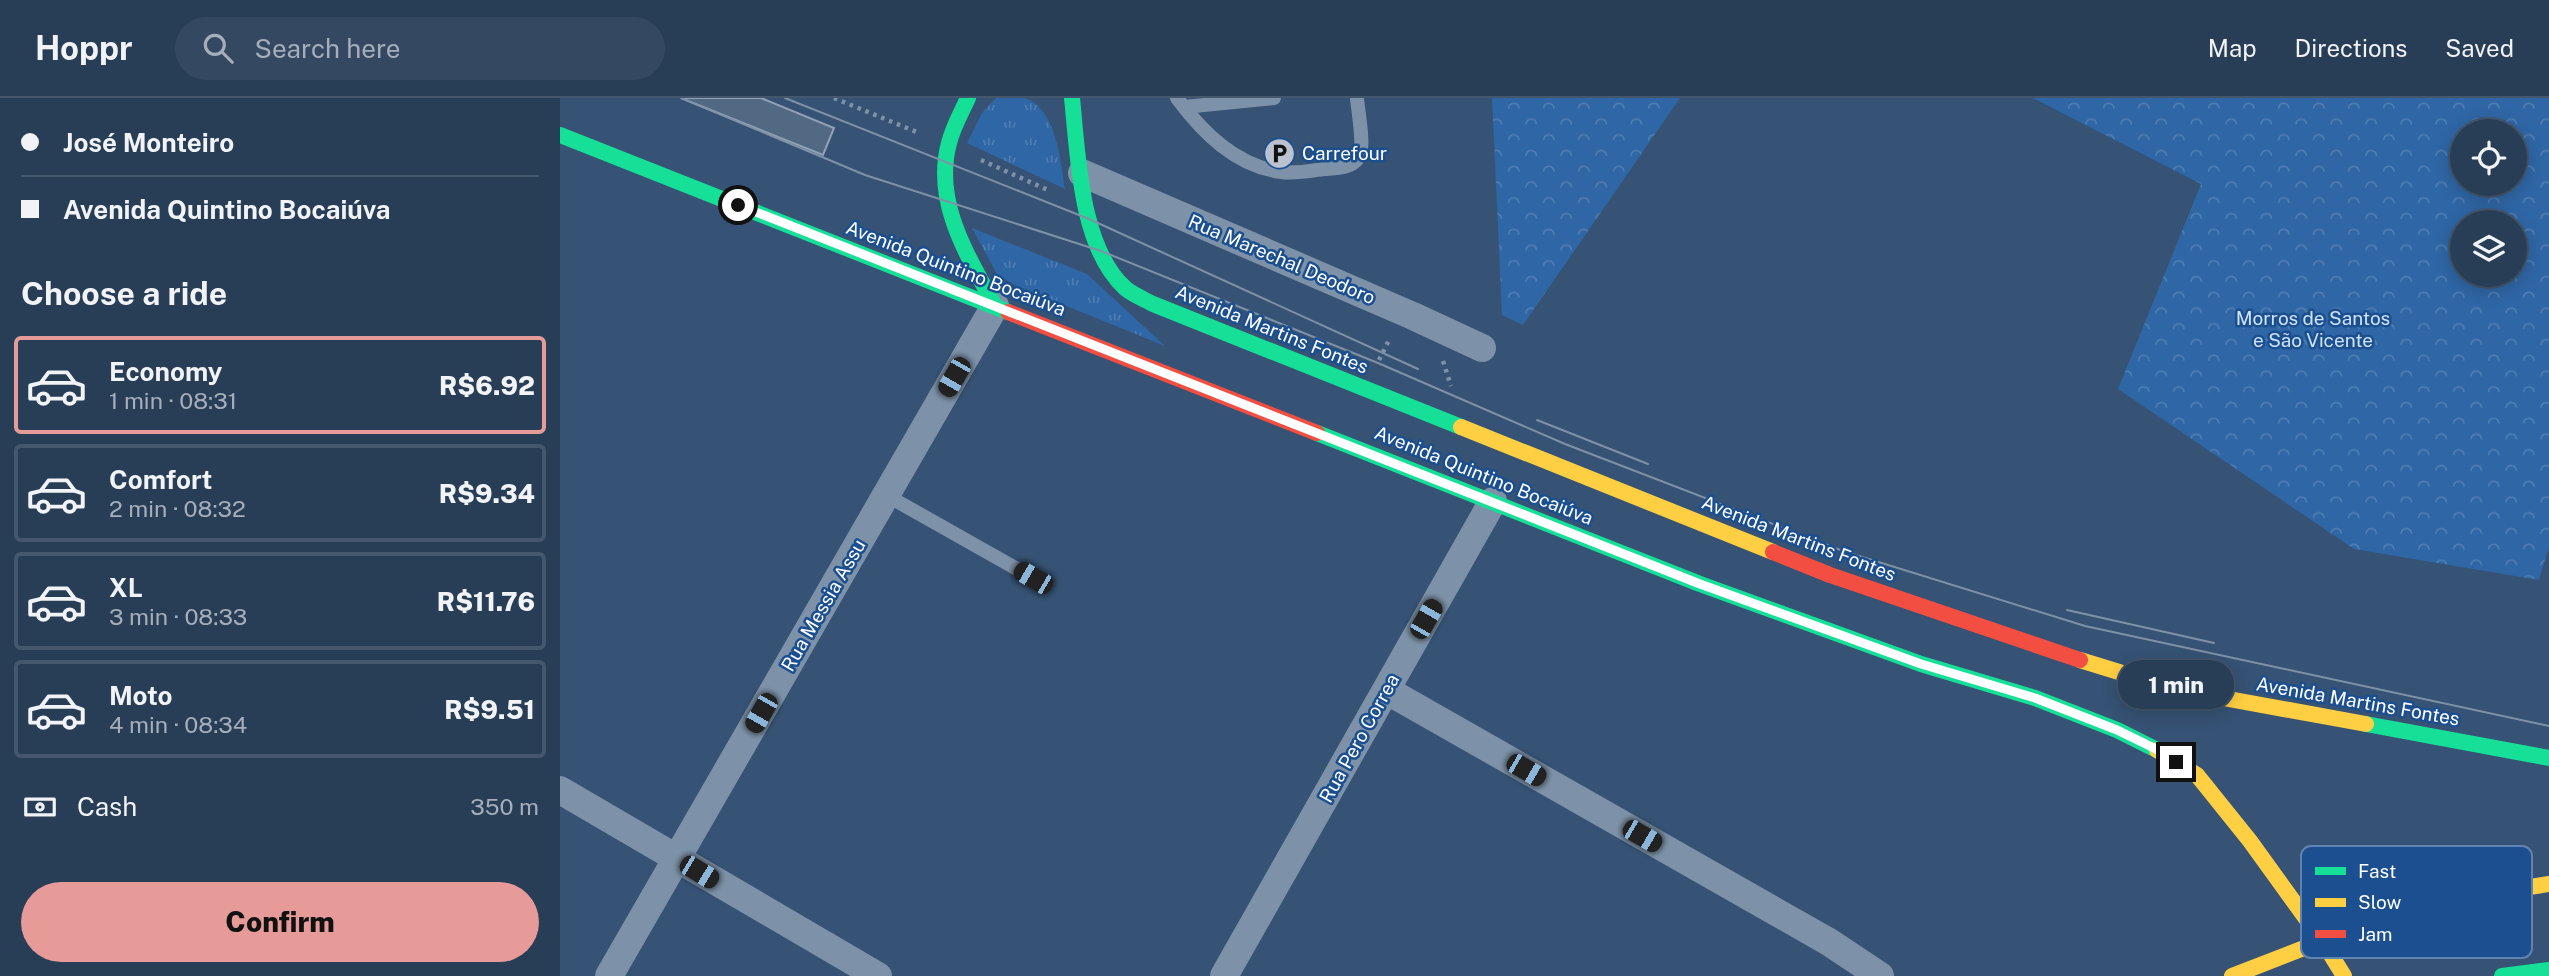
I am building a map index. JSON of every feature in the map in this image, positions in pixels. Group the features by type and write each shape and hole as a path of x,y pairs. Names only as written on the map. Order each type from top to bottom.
{"main road":[{"path":"968,98 948,146 944,185 957,236 995,306"},
{"path":"1061,98 1073,105"},
{"name":"Avenida Martins Fontes","path":"1073,105 1091,231 1110,271 1126,289 1153,304 1830,575 2009,637 2174,689 2549,758"},
{"name":"Avenida Quintino Bocaiúva","path":"560,135 1700,584 1921,664 2035,698 2117,730 2154,748 2197,775 2250,841 2301,912"},
{"path":"2232,976 2301,950"},
{"name":"Avenida Quintino Bocaiúva","path":"2333,958 2344,976"},
{"path":"2502,976 2549,970"}],"street":[{"name":"Rua Marechal Deodoro","path":"1082,173 1482,348"},
{"name":"Rua Messia Assu","path":"609,976 995,306"},
{"name":"Rua Pero Correa","path":"1224,976 1493,501"},
{"path":"1386,690 1829,943 1880,976"},
{"path":"560,790 878,976"}],"lane":[{"path":"1181,102 1274,98"},
{"path":"1181,102 1215,141 1235,156 1270,169 1300,172 1345,167 1358,158 1361,149 1357,98"},
{"path":"886,495 1033,578"}],"path":[{"path":"834,98 886,118 1087,207"},
{"path":"1377,333 1400,343"},
{"path":"1432,356 1443,361 1453,394"}],"green space":[{"path":"996,98 1024,98 1035,103 1043,112 1055,137 1065,189 967,143 982,113"},
{"path":"1492,98 1680,98 1523,325 1502,315"},
{"name":"Morros de Santos e São Vicente","path":"2033,98 2549,98 2549,547 2539,580 2354,549 2118,389 2201,184"},
{"path":"972,228 1087,274 1165,346 1015,285 997,274"}],"building":[{"path":"681,98 761,98 834,128 823,155"}],"tram line":[{"path":"681,98 865,175 1101,251 1378,363 1565,444 1843,551 2085,626 2549,726"},
{"path":"785,98 1089,219 1418,369"},
{"path":"1537,420 1648,464"},
{"path":"2067,610 2214,643"}],"traffic: fast":[{"path":"968,98 949,143 945,165 946,187 949,208 964,248 995,306"},
{"path":"1072,98 1080,172 1090,225 1110,270 1125,288 1153,304 1461,427"},
{"path":"560,135 1008,312"},
{"path":"1317,433 1700,584 1921,664 2035,698 2117,730 2157,750"},
{"path":"2366,724 2549,758"},
{"path":"2502,976 2549,970"}],"traffic: slow":[{"path":"1461,427 1773,552"},
{"path":"2080,660 2174,689 2366,724"},
{"path":"2157,750 2197,775 2250,841 2301,912"},
{"path":"2532,887 2549,884"},
{"path":"2232,976 2301,949"},
{"path":"2333,958 2344,976"}],"traffic: jam":[{"path":"1008,312 1317,433"},
{"path":"1773,552 1830,575 2080,660"}],"place":[{"name":"Carrefour","path":"1279,153"}],"route":[{"path":"738,205 1700,584 1921,664 2035,698 2117,730 2176,762"}]}
